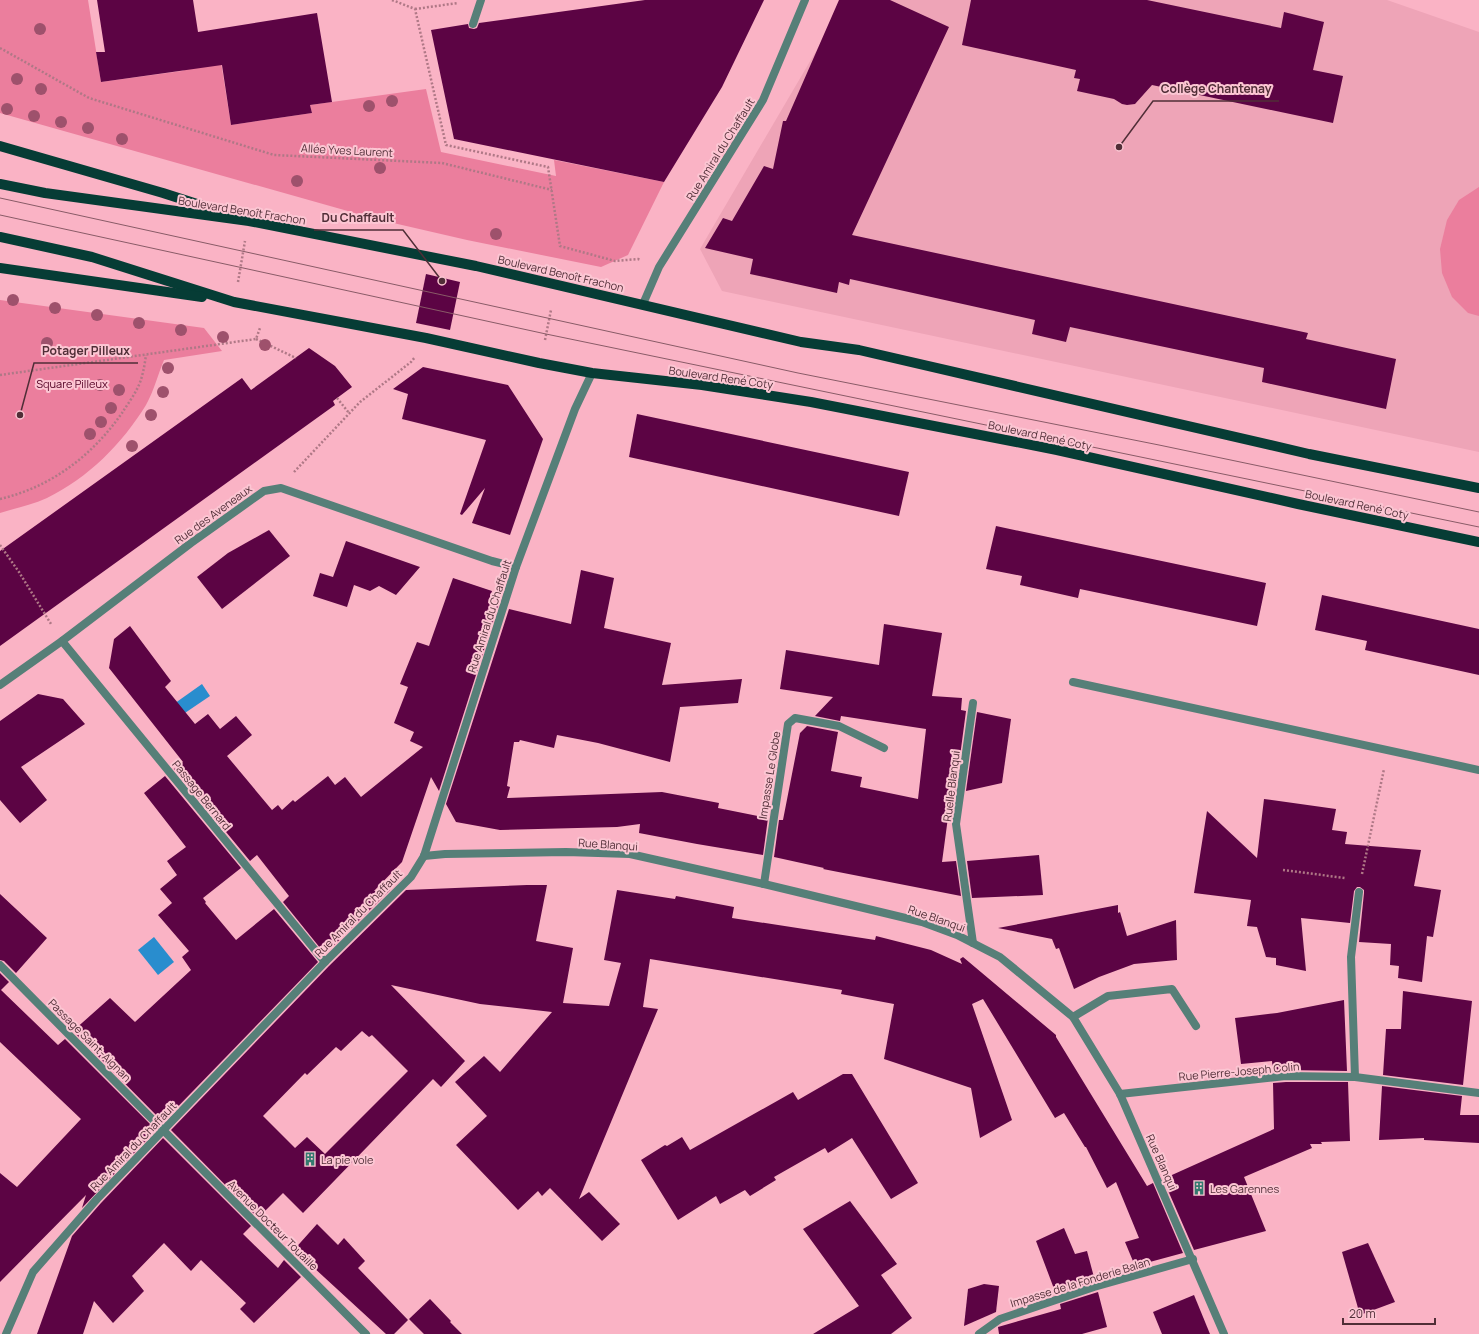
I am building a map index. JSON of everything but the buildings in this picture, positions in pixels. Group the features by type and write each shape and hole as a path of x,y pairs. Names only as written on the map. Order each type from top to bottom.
{"main road":[{"path":"0,146 163,192 249,221"},
{"name":"Boulevard Benoît Frachon","path":"0,184 45,193 249,221 476,266 643,304"},
{"path":"0,237 92,257 234,302"},
{"path":"0,268 234,302 426,338 592,373"},
{"path":"643,304 801,342 859,350 1309,454 1479,488"},
{"name":"Boulevard René Coty","path":"592,373 702,385 811,402 1057,450 1298,504 1479,542"}],"street":[{"path":"473,24 481,0"},
{"name":"Rue Amiral du Chaffault","path":"643,304 659,267 763,100 805,0"},
{"name":"Rue Amiral du Chaffault","path":"6,1334 33,1272 98,1199 325,962 411,877 424,856 516,567 576,409 592,373"},
{"path":"281,488 492,561 516,567"},
{"name":"Rue des Aveneaux","path":"0,685 62,641 191,543 264,491 281,488"},
{"name":"Passage Bernard","path":"62,641 325,962"},
{"path":"1073,682 1479,770"},
{"name":"Ruelle Blanqui","path":"973,703 956,824 973,943"},
{"name":"Impasse Le Globe","path":"764,884 788,724 795,718 839,726 884,748"},
{"name":"Rue Blanqui","path":"424,856 444,854 558,852 630,854 922,922 957,935 1000,957 1073,1017 1120,1094 1193,1259 1224,1334"},
{"path":"1355,1077 1351,957 1359,892"},
{"name":"Passage Saint-Aignan","path":"0,965 164,1131"},
{"path":"1073,1017 1108,996 1172,989 1196,1026"},
{"name":"Rue Pierre-Joseph Colin","path":"1120,1094 1286,1076 1355,1077 1479,1093"},
{"name":"Avenue Docteur Touaille","path":"164,1131 366,1334"},
{"name":"Impasse de la Fonderie Balan","path":"979,1334 1000,1319 1094,1287 1193,1259"}],"path":[{"path":"392,0 415,9 465,2"},
{"path":"415,9 446,145 548,168 560,246 615,261 638,259 659,267"},
{"name":"Allée Yves Laurent","path":"0,48 89,98 274,155 442,163 552,190"},
{"path":"234,302 249,221"},
{"path":"256,339 267,309"},
{"path":"545,340 551,310"},
{"path":"0,375 256,339 296,358"},
{"path":"0,499 21,494 49,481 70,468 90,451 110,430 128,404 142,377 146,355"},
{"path":"281,488 360,402 411,362"},
{"path":"337,398 349,414"},
{"path":"0,545 19,572 62,641"},
{"path":"1359,892 1388,750"},
{"path":"1283,870 1361,880"}],"shaded area":[{"path":"840,0 1387,0 1479,32 1479,452 722,291 700,249 819,46"}],"green space":[{"path":"0,0 88,0 101,82 182,71 220,56 231,125 312,113 310,105 426,89 441,152 556,176 554,160 664,182 628,255 601,267 467,240 376,219 0,113"},
{"path":"1479,187 1479,316 1468,313 1452,297 1442,273 1440,249 1447,220 1459,200"},
{"name":"Square Pilleux","path":"0,300 204,328 222,351 164,360 146,405 126,433 103,459 76,481 47,498 0,513"}],"water":[{"path":"202,684 210,696 179,717 171,706"},
{"path":"154,937 174,962 158,975 138,950"}],"tram line":[{"path":"0,198 798,373 1159,445 1479,512"},
{"path":"0,215 546,334 1479,527"}],"place":[{"name":"Collège Chantenay","path":"1119,147"},
{"name":"Du Chaffault","path":"442,281"},
{"name":"Potager Pilleux","path":"20,415"},
{"name":"La pie vole","path":"310,1159"},
{"name":"Les Garennes","path":"1199,1188"}]}
